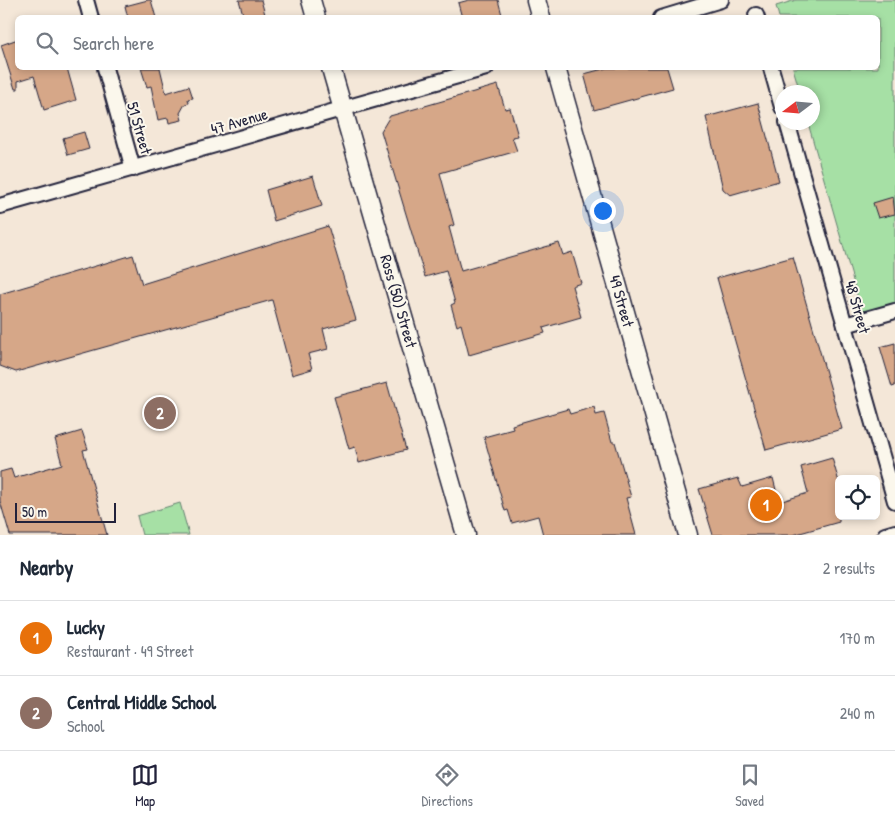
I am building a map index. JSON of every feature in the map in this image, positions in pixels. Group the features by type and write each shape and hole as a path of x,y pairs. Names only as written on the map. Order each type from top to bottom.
{"main road":[{"path":"311,0 315,15"},
{"path":"536,0 540,15"},
{"name":"Ross (50) Street","path":"332,70 466,535"},
{"name":"49 Street","path":"557,70 688,535"}],"street":[{"path":"86,0 89,15"},
{"path":"671,15 721,0"},
{"name":"51 Street","path":"105,70 133,169"},
{"name":"47 Avenue","path":"0,206 479,70"},
{"path":"772,70 776,85"},
{"name":"48 Street","path":"789,130 895,500"},
{"path":"845,325 895,311"},
{"path":"885,535 895,532"}],"green space":[{"path":"796,0 895,0 895,303 862,312 810,130 820,130 820,85 798,85 794,70 880,70 880,15 778,15 776,6"},
{"path":"180,503 189,535 142,535 137,516"}],"building":[{"path":"151,0 155,15 127,15 125,6"},
{"path":"239,0 261,0 265,15 243,15"},
{"path":"469,0 498,0 502,15 461,15 458,3"},
{"path":"15,40 15,70 68,70 76,100 44,110 34,76 18,81 18,89 15,89 1,45"},
{"path":"142,70 160,70 166,93 189,86 193,98 188,99 189,103 185,104 180,113 182,120 169,123 168,118 158,120 151,86 147,87"},
{"path":"599,70 668,70 673,88 594,110 584,74"},
{"path":"498,85 505,109 510,108 518,136 512,137 517,151 440,173 454,225 449,227 461,271 559,243 563,255 572,252 581,283 572,286 581,317 543,328 545,333 469,355 461,324 457,326 451,305 455,303 446,271 425,277 381,131 390,116"},
{"path":"758,103 779,181 730,195 723,189 706,117"},
{"path":"84,132 89,149 68,155 63,138"},
{"path":"313,176 322,206 274,221 266,190"},
{"path":"893,197 895,214 878,218 873,203"},
{"path":"328,226 356,320 323,329 328,349 308,354 312,369 292,375 272,300 16,372 0,366 0,294 133,255 142,284"},
{"path":"793,257 842,429 766,450 717,278"},
{"path":"895,343 895,386 892,387 880,347"},
{"path":"387,383 406,450 359,463 355,447 349,449 334,397"},
{"path":"594,407 596,415 604,413 612,442 615,442 631,497 626,498 636,535 543,535 538,516 512,523 508,510 505,511 484,437 513,429 512,425 568,409 570,414"},
{"path":"82,431 88,449 83,450 107,535 10,535 0,501 0,472 11,469 14,478 62,464 55,439"},
{"path":"832,458 837,475 835,475 835,520 839,520 839,522 793,535 713,535 699,489 738,478 742,487 773,478 779,502 808,493 801,467"}],"place":[{"name":"Central Middle School","path":"160,413"},
{"name":"Lucky","path":"766,505"}]}
